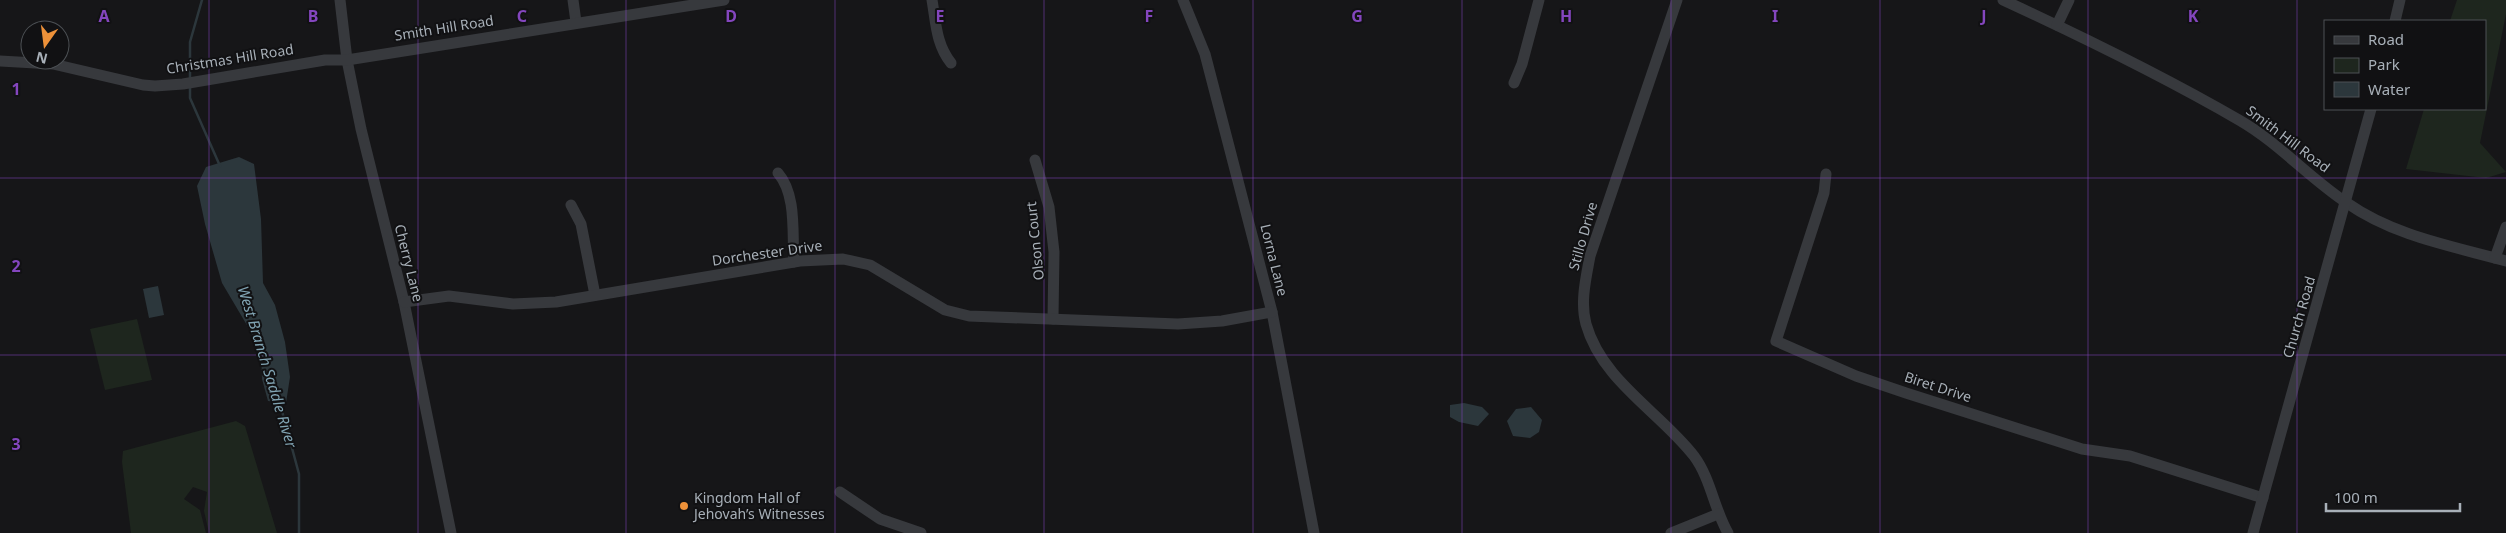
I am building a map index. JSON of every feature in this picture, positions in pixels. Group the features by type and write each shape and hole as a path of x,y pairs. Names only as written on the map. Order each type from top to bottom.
{"street":[{"name":"Cherry Lane","path":"340,0 348,60 361,129 404,302 450,533"},
{"path":"573,0 576,22"},
{"name":"Smith Hill Road","path":"348,60 576,22 724,0"},
{"path":"932,0 939,41 951,62"},
{"name":"Lorna Lane","path":"1183,0 1205,54 1272,312 1314,533"},
{"path":"1514,83 1522,64 1540,0"},
{"name":"Stillo Drive","path":"1677,0 1590,256 1583,293 1584,308 1586,324 1604,362 1695,457 1706,477 1718,514 1728,533"},
{"name":"Smith Hill Road","path":"2003,0 2057,25 2241,121 2274,144 2346,203 2371,217 2413,235 2501,260"},
{"path":"2057,25 2069,0"},
{"path":"2395,20 2400,0"},
{"name":"Christmas Hill Road","path":"0,61 53,64 155,86 183,84 325,60 348,60"},
{"name":"Church Road","path":"2253,533 2372,110"},
{"name":"Olson Court","path":"1035,160 1049,207 1054,252 1053,319"},
{"path":"778,173 786,181 790,193 794,262"},
{"name":"Biret Drive","path":"1826,174 1824,193 1776,342 1856,376 1906,393 2082,449 2130,456 2263,498"},
{"path":"571,206 581,224 595,295"},
{"path":"2501,260 2506,227"},
{"name":"Dorchester Drive","path":"404,302 449,296 513,304 556,302 794,262 843,259 870,264 945,310 969,316 1178,324 1222,322 1272,312"},
{"path":"840,492 895,529 921,533"},
{"path":"1671,533 1718,514"}],"green space":[{"path":"2457,0 2506,0 2506,14 2480,143 2506,172 2486,178 2406,169 2424,110 2486,110 2486,20 2450,20"},
{"path":"137,319 152,380 105,390 90,329"},
{"path":"236,421 245,426 277,533 209,533 204,511 207,492 193,487 184,499 200,510 206,533 131,533 122,462 123,451"}],"water":[{"path":"239,157 254,164 261,219 263,283 275,305 285,342 290,377 286,403 268,401 262,379 261,349 222,283 205,224 197,186 206,167"},
{"path":"158,286 164,315 149,318 143,289"},
{"path":"1464,403 1482,407 1489,414 1478,426 1459,422 1450,417 1450,405"},
{"path":"1531,407 1542,420 1539,432 1530,438 1513,436 1507,421 1516,409"}],"waterway":[{"name":"West Branch Saddle River","path":"190,80 190,42 202,0"},
{"name":"West Branch Saddle River","path":"190,85 190,98 220,166"},
{"name":"West Branch Saddle River","path":"279,400 299,474 299,533"}],"place":[{"name":"Kingdom Hall of Jehovah’s Witnesses","path":"684,506"}]}
